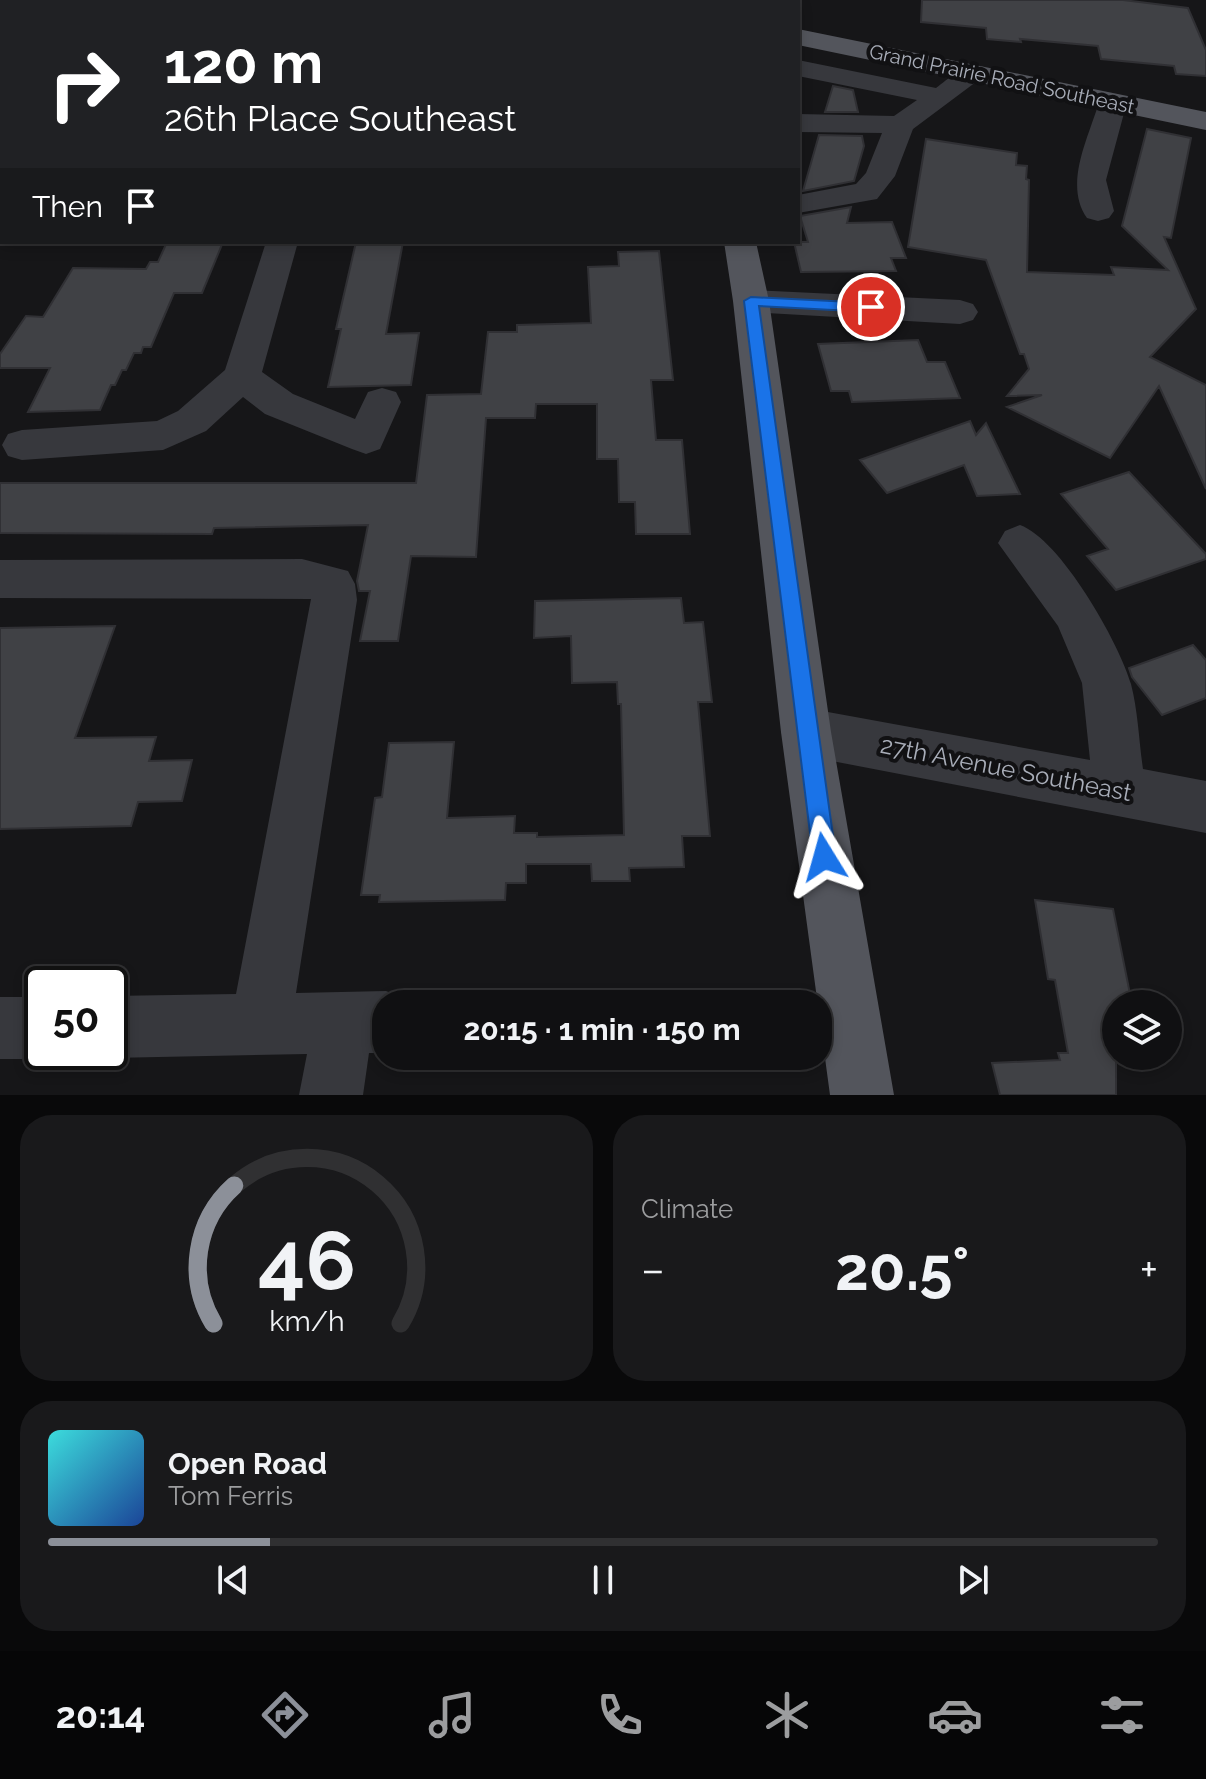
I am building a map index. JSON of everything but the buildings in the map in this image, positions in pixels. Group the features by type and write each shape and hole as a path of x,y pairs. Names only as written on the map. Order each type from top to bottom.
{"main road":[{"name":"Grand Prairie Road Southeast","path":"800,52 907,60 1206,121"},
{"path":"740,244 751,301 806,732 833,1014 862,1095"}],"street":[{"path":"800,52 890,86 941,97"},
{"path":"890,86 907,60"},
{"path":"800,204 866,192 880,176 900,125 975,73"},
{"path":"1098,211 1091,180 1113,102"},
{"path":"800,123 900,125"},
{"path":"22,445 163,435 192,421 242,376 281,244"},
{"path":"751,301 960,312"},
{"path":"242,376 279,404 366,439 382,402"},
{"path":"1020,543 1076,615 1106,683 1120,791"},
{"path":"0,579 302,578 332,584 334,600 261,1024"},
{"name":"27th Avenue Southeast","path":"806,732 1206,807"},
{"path":"128,1027 364,1023 331,1095"},
{"path":"0,1028 24,1028"}],"route":[{"path":"824,857 751,301 871,307"}]}
